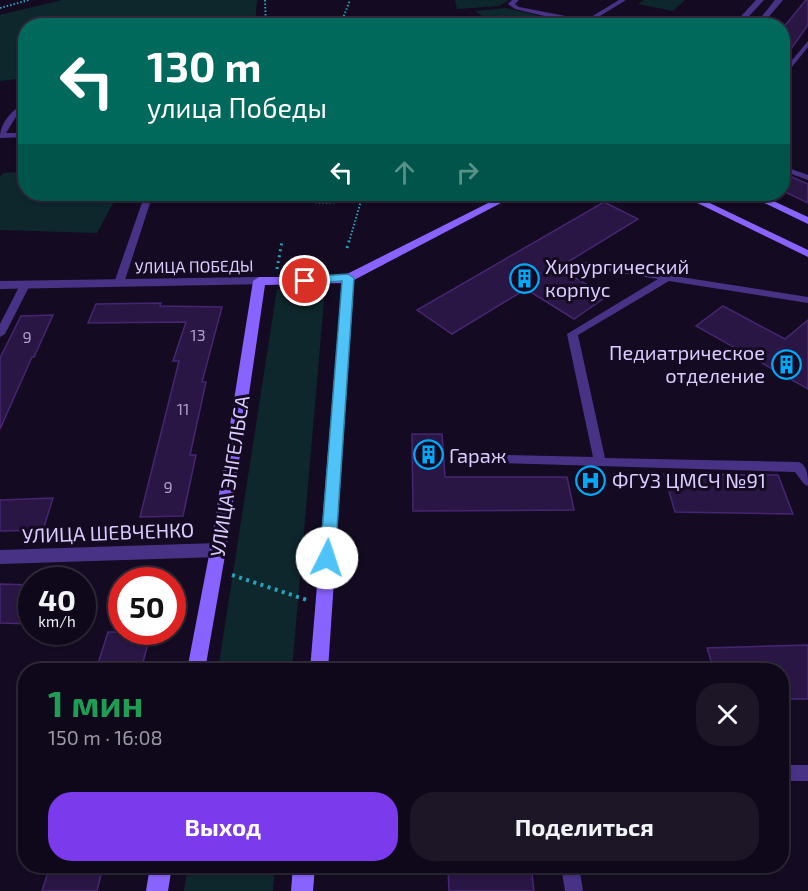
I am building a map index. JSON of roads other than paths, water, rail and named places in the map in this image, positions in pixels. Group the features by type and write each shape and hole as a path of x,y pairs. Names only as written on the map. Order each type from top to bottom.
{"main road":[{"name":"УЛИЦА ПОБЕДЫ","path":"259,281 328,281 348,278 499,201"},
{"path":"698,201 808,254"},
{"path":"766,201 808,220"},
{"path":"320,663 348,278"},
{"name":"УЛИЦА ЭНГЕЛЬСА","path":"197,663 218,550 259,281"},
{"path":"157,891 161,873"},
{"path":"302,891 303,873"}],"street":[{"path":"743,18 760,0"},
{"path":"764,18 779,0"},
{"name":"УЛИЦА ПОБЕДЫ","path":"0,285 259,281"},
{"name":"УЛИЦА ШЕВЧЕНКО","path":"0,557 218,550"}],"lane":[{"path":"516,0 511,4 517,8 563,18"},
{"path":"596,18 623,0"},
{"path":"790,66 808,43"},
{"path":"0,136 18,110"},
{"path":"0,136 18,135"},
{"path":"790,171 808,178"},
{"path":"119,283 147,201"},
{"path":"585,265 808,300"},
{"path":"600,462 572,334 668,278"},
{"path":"0,334 25,285"},
{"path":"473,459 799,467 808,481"},
{"path":"789,773 808,773"},
{"path":"571,873 574,891"}],"place":[{"name":"Хирургический корпус","path":"524,278"},
{"name":"Педиатрическое отделение","path":"786,364"},
{"name":"Гараж","path":"428,455"},
{"name":"ФГУЗ ЦМСЧ №91","path":"591,480"}]}
